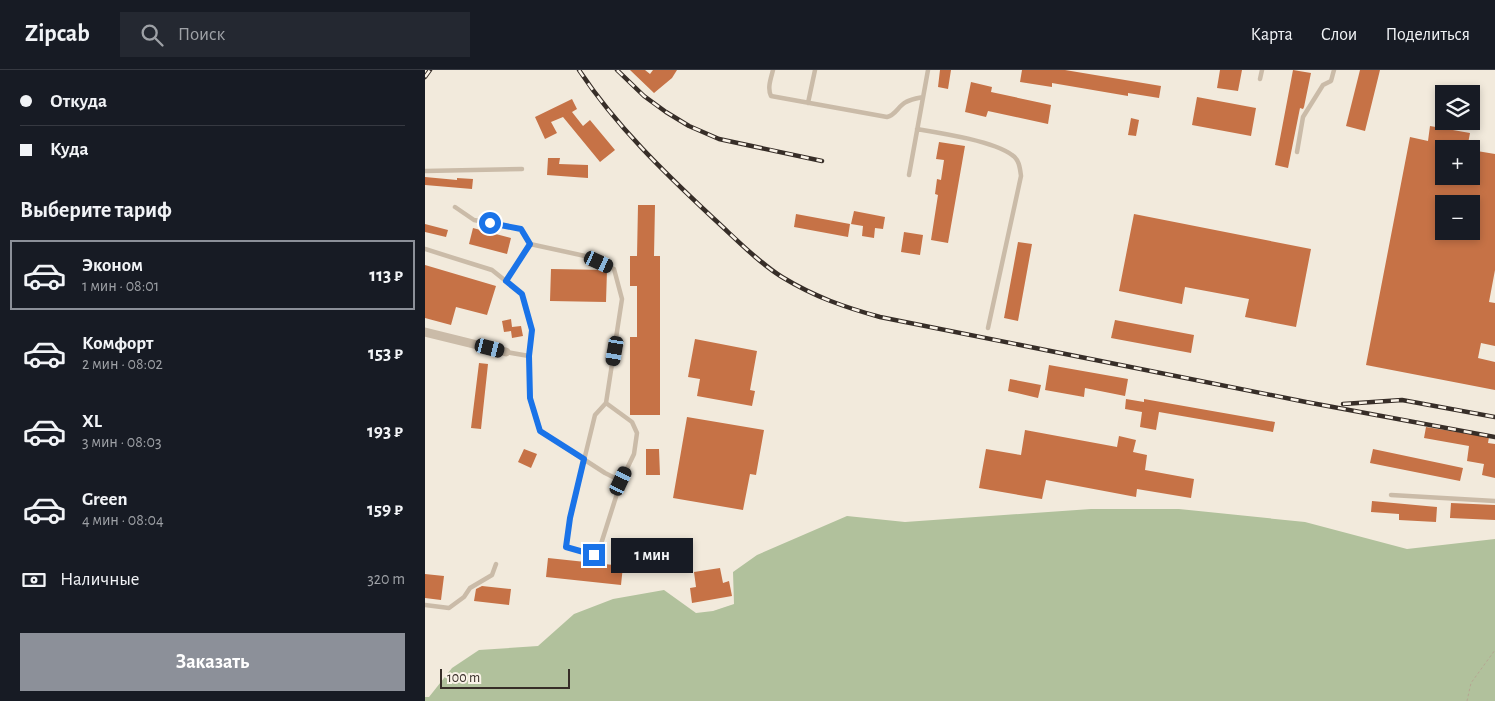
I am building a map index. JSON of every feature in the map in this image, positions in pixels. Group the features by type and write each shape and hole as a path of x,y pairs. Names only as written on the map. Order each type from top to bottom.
{"street":[{"path":"425,332 506,352"}],"lane":[{"path":"773,70 769,88 771,96 887,117 892,116 907,101 923,97"},
{"path":"808,102 815,70"},
{"path":"909,175 928,70"},
{"path":"1260,79 1262,70"},
{"path":"1297,152 1303,117 1323,85 1331,81 1334,70"},
{"path":"917,129 948,134 993,146 1013,155 1019,164 1021,176 988,328"},
{"path":"425,170 522,169"},
{"path":"455,207 475,220 521,229 530,244 585,256 614,269 622,299 606,403 595,415 570,518 566,547 594,555 601,544 621,481 634,454 637,433 632,422 606,403"},
{"path":"506,281 530,244"},
{"path":"425,249 492,270 522,294 532,330 529,356 530,398 540,431 605,474 621,481"},
{"path":"506,352 529,356"},
{"path":"1391,495 1495,501"},
{"path":"425,605 449,608 464,597 470,588 492,575 496,564"}],"path":[{"path":"1467,701 1471,683 1495,650"}],"green space":[{"path":"1091,509 1179,509 1305,522 1407,549 1495,539 1495,701 425,701 425,697 429,697 452,668 479,650 538,646 574,614 613,599 664,590 696,613 713,611 734,604 733,572 757,555 847,516 905,522"}],"building":[{"path":"630,70 645,70 650,74 653,70 677,70 672,78 654,93"},
{"path":"940,70 951,70 948,89 938,87"},
{"path":"1022,70 1065,70 1161,86 1159,98 1128,93 1128,96 1052,83 1052,87 1020,82"},
{"path":"1220,70 1242,70 1238,91 1217,88"},
{"path":"1293,70 1311,73 1304,107 1303,109 1300,108 1288,168 1275,165"},
{"path":"1360,70 1380,70 1365,131 1346,126"},
{"path":"971,82 992,87 991,92 1051,105 1048,124 988,111 986,117 965,112"},
{"path":"1197,97 1256,108 1251,136 1192,125"},
{"path":"572,99 577,109 572,112 583,126 590,120 615,150 600,162 563,117 551,122 557,133 545,139 535,117"},
{"path":"1131,118 1139,120 1136,136 1128,135"},
{"path":"1430,126 1435,127 1435,130 1453,130 1470,133 1469,140 1435,140 1435,185 1480,185 1480,152 1495,154 1495,270 1489,302 1495,303 1495,346 1481,343 1478,358 1495,362 1495,390 1366,365 1410,137 1428,141"},
{"path":"939,142 965,146 948,243 931,240 938,195 935,194 937,179 941,180 944,160 936,159"},
{"path":"548,158 560,158 559,164 588,165 588,178 547,175"},
{"path":"425,177 457,180 457,178 473,179 472,189 425,185"},
{"path":"638,205 655,205 654,256 660,256 660,415 630,415 630,337 637,337 637,286 630,286 630,256 637,256"},
{"path":"854,211 885,217 883,229 875,228 874,238 862,236 863,226 851,224"},
{"path":"796,214 850,224 848,237 794,227"},
{"path":"1134,214 1311,249 1296,327 1245,317 1249,299 1185,287 1182,304 1119,291"},
{"path":"425,224 448,230 446,237 425,232"},
{"path":"473,228 511,238 507,254 469,244"},
{"path":"904,232 923,235 920,255 901,252"},
{"path":"1018,242 1032,244 1018,321 1004,318"},
{"path":"425,265 496,286 487,315 456,307 451,325 425,318"},
{"path":"551,269 607,270 606,302 550,301"},
{"path":"511,319 512,327 521,326 523,336 512,338 511,331 504,332 502,321"},
{"path":"1115,320 1194,335 1191,353 1111,338"},
{"path":"695,339 757,351 750,390 755,391 752,406 697,396 700,379 688,377"},
{"path":"479,363 488,364 481,429 471,428"},
{"path":"1049,365 1128,379 1125,396 1085,388 1084,397 1045,390"},
{"path":"1010,379 1041,385 1038,398 1008,391"},
{"path":"1126,399 1144,402 1144,399 1275,422 1273,432 1159,412 1156,430 1140,427 1142,412 1125,409"},
{"path":"687,417 764,430 756,475 750,474 743,510 673,498"},
{"path":"1426,427 1489,437 1488,443 1495,444 1495,478 1482,475 1484,464 1467,461 1469,446 1424,438"},
{"path":"1025,430 1117,447 1119,436 1136,440 1133,452 1147,455 1145,470 1194,479 1191,498 1137,489 1136,497 1046,480 1042,499 979,488 986,449 1021,455"},
{"path":"524,449 537,454 531,468 518,462"},
{"path":"646,449 659,449 660,475 646,475"},
{"path":"1373,449 1463,468 1460,481 1370,463"},
{"path":"1372,501 1437,507 1436,522 1399,520 1399,514 1371,512"},
{"path":"1451,503 1495,505 1495,520 1450,518"},
{"path":"548,558 623,566 621,585 546,577"},
{"path":"720,568 723,583 729,581 732,596 692,603 690,588 696,587 694,572"},
{"path":"425,574 444,576 441,600 425,598"},
{"path":"482,586 511,589 509,605 474,601 476,589"}],"railway":[{"path":"425,77 430,70"},
{"path":"579,70 593,91 642,148 677,184 764,265 782,277 830,301 880,317 1306,402 1495,437"},
{"path":"617,70 644,96 689,126 719,139 822,161"},
{"path":"1343,404 1402,400 1495,417"}],"route":[{"path":"490,223 521,229 530,244 506,281 522,294 532,330 529,356 530,398 540,431 584,459 570,518 566,547 594,555"}]}
